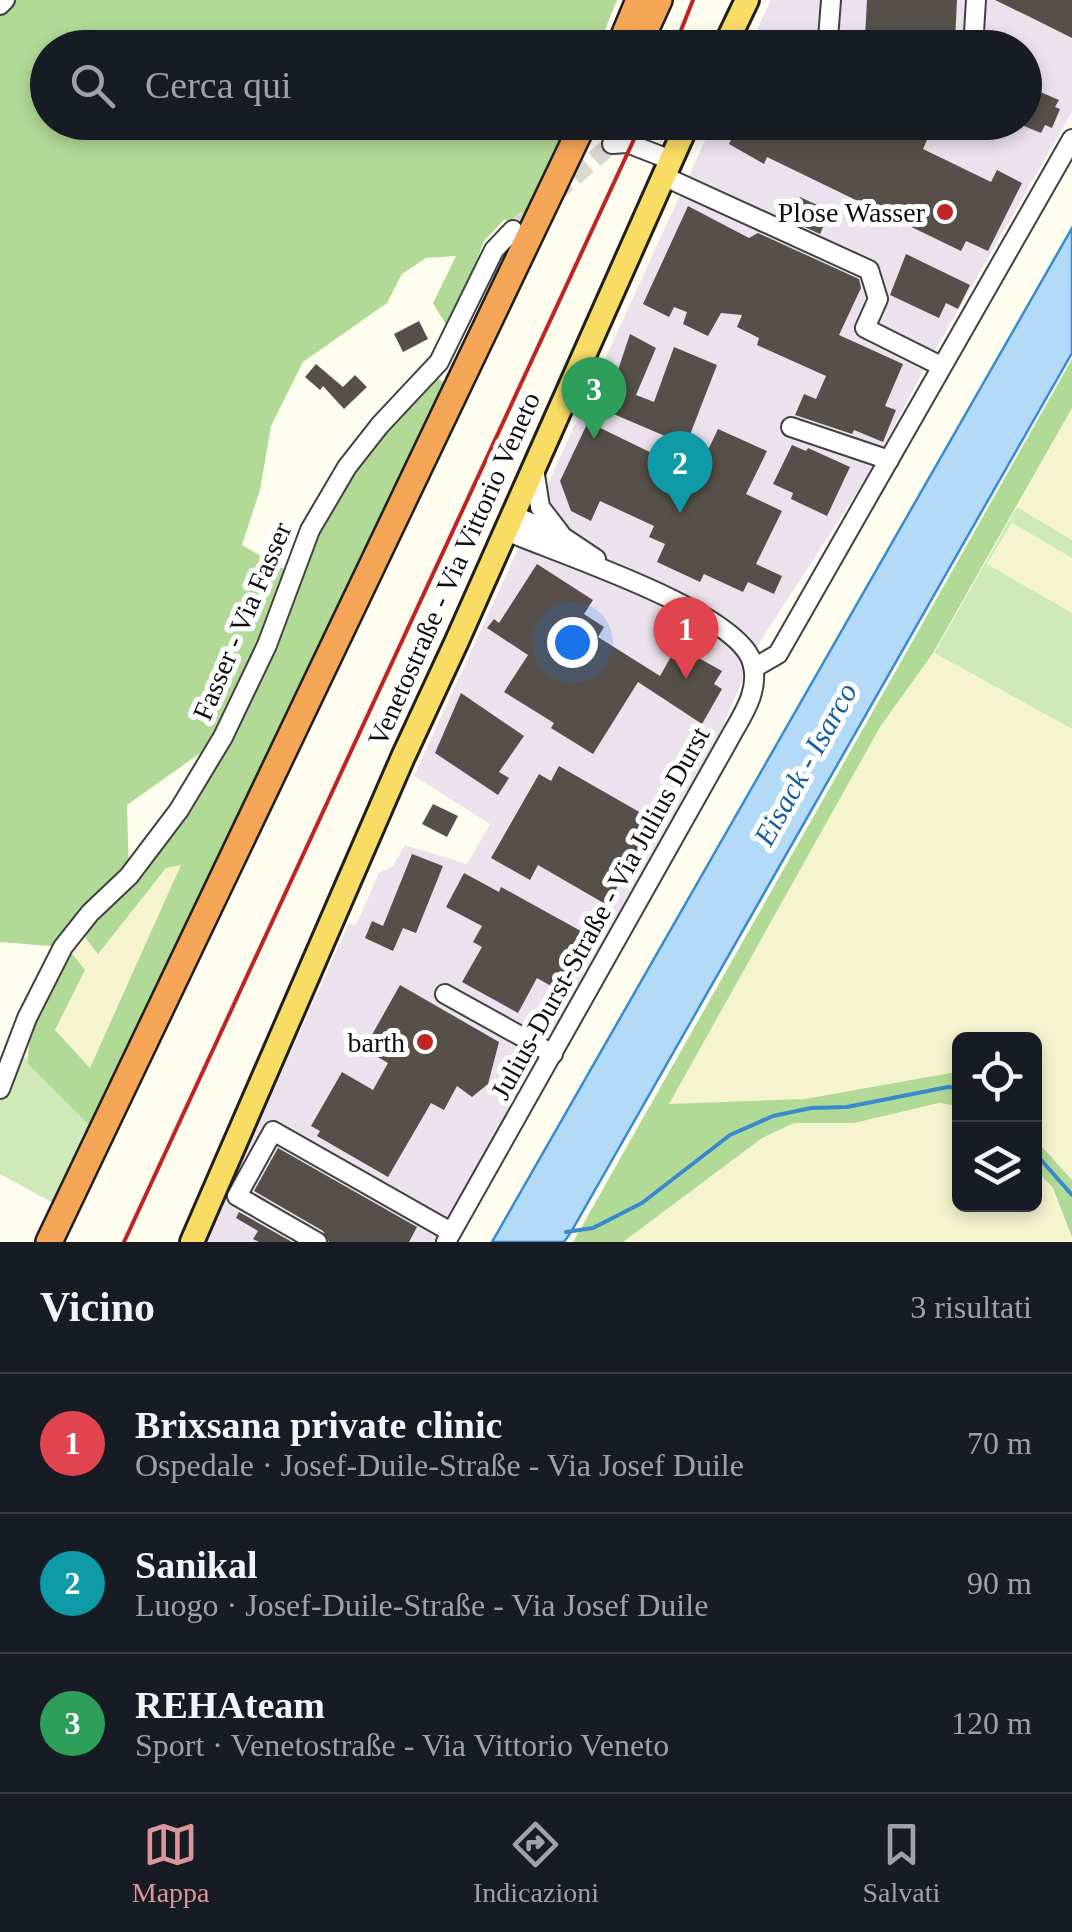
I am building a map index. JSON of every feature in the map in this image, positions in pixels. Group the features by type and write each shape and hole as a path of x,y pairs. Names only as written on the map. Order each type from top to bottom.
{"highway":[{"path":"626,30 638,0"},
{"path":"645,30 659,0"},
{"path":"49,1242 575,140"},
{"path":"67,1242 603,140"}],"main road":[{"path":"732,30 746,0"},
{"name":"Venetostraße - Via Vittorio Veneto","path":"192,1242 680,140"}],"street":[{"path":"828,30 830,0"},
{"path":"974,30 976,0"},
{"path":"534,468 540,507 548,522 564,537 617,574 731,634 745,648 754,668 778,654 1072,139"},
{"path":"621,140 667,168 869,270 878,299 866,328 941,366"},
{"name":"Fasser - Via Fasser","path":"0,1089 27,1018 63,948 90,913 128,876 179,810 222,737 267,645 310,530 347,467 380,424 438,362 494,250 512,230"},
{"path":"791,426 888,460"},
{"path":"510,523 564,537"},
{"path":"510,523 554,552 617,574"},
{"name":"Julius-Durst-Straße - Via Julius Durst","path":"449,1237 752,696 754,668"},
{"path":"445,994 553,1054"},
{"path":"316,1242 236,1196 273,1131 449,1237"}],"shaded area":[{"path":"771,0 1072,0 1072,112 922,373 872,469 754,651 689,810 458,1242 205,1242 349,923 356,925 379,873 393,866 405,845 467,864 490,824 414,776 705,140 1042,140 1042,30 757,30"}],"green space":[{"path":"0,0 617,0 605,30 30,30 30,140 559,140 518,233 505,219 484,241 450,332 433,303 456,256 426,258 402,274 387,303 303,362 271,426 260,490 242,545 291,573 347,467 430,373 445,383 90,1126 27,1063 32,1017 70,951 85,970 55,1030 90,1068 181,865 166,868 98,954 82,933 63,947 0,942","holes":["220,739 129,875 127,805"]},
{"path":"1072,359 1072,408 933,653 880,727 669,1104 805,1099 952,1073 952,1105 939,1103 854,1123 794,1123 762,1138 623,1242 573,1242"},
{"path":"1072,408 1072,540 1017,507"},
{"path":"1017,507 1072,540 1072,558 1012,523 987,564 1072,613 1072,729 934,653"},
{"path":"1012,523 1072,558 1072,613 987,564"},
{"path":"933,653 1072,729 1072,1180 1042,1147 1042,1032 952,1032 952,1074 805,1099 668,1105 824,820 880,727"},
{"path":"182,864 90,1068 55,1030 85,970 70,951 82,933 98,953 166,868"},
{"path":"16,1048 90,1126 53,1203 0,1174 0,1091"},
{"path":"939,1103 952,1105 952,1212 1042,1212 1042,1176 1053,1188 1072,1242 623,1242 762,1138 794,1123 854,1123"},
{"path":"1042,1147 1072,1180 1072,1238 1053,1188 1042,1176"}],"water":[{"name":"Eisack - Isarco","path":"1072,228 1072,353 571,1232 564,1242 492,1242"}],"building":[{"path":"867,0 957,0 956,30 865,30"},
{"path":"995,0 1072,0 1072,38 1026,15"},
{"path":"1042,93 1059,100 1055,107 1060,109 1052,128 1045,125 1042,131"},
{"name":"Plose Wasser","path":"731,140 927,140 923,149 991,182 997,170 1022,183 988,251 966,241 961,251 767,157 764,164 729,144"},
{"path":"800,197 830,211 820,234 789,220"},
{"path":"688,206 749,238 758,233 859,279 861,288 839,335 903,364 885,406 896,410 883,442 795,415 804,394 816,399 826,376 757,345 759,338 737,327 742,315 721,313 708,336 683,324 687,312 674,307 669,317 643,304"},
{"path":"906,254 970,285 958,309 946,303 939,318 890,295"},
{"path":"419,321 428,339 403,352 394,334"},
{"path":"630,334 656,348 636,395 654,402 674,347 717,365 686,445 597,407 618,370"},
{"path":"316,364 343,387 355,375 367,387 344,409 323,386 320,390 305,377"},
{"path":"588,422 662,458 655,474 689,490 718,429 767,451 746,494 782,511 756,564 782,576 774,594 748,582 743,592 704,574 700,582 657,562 665,544 649,537 654,526 600,501 591,521 571,511 560,481"},
{"path":"792,445 850,467 827,516 791,499 793,493 773,484"},
{"path":"537,564 593,600 584,614 604,627 598,637 660,676 677,646 722,671 714,684 722,689 702,724 638,682 593,754 551,728 554,723 504,692 528,655 487,628 494,619 499,623"},
{"path":"461,693 524,736 499,772 509,778 498,795 435,753"},
{"path":"559,766 655,821 607,905 538,865 530,880 491,858 539,774 551,781"},
{"path":"433,804 458,816 447,837 422,824"},
{"path":"412,854 443,866 416,933 403,928 393,951 365,938 372,921 383,926"},
{"path":"464,873 499,892 501,887 588,935 558,990 537,978 518,1013 462,982 482,947 473,942 482,926 446,907"},
{"path":"400,985 499,1042 488,1084 472,1097 457,1086 444,1110 431,1103 388,1177 317,1136 320,1131 311,1126 342,1072 373,1090 388,1063 364,1049"},
{"path":"278,1148 417,1227 409,1242 329,1242 323,1231 254,1191"},
{"path":"239,1212 292,1242 253,1239 258,1231 236,1218"}],"waterway":[{"path":"566,1232 593,1228 642,1203 730,1135 773,1116 952,1087"},
{"path":"1042,1161 1072,1195"}],"tunnel":[{"path":"513,230 612,144"}],"railway":[{"path":"681,30 693,0"},
{"path":"124,1242 634,140"}],"place":[{"name":"Plose Wasser","path":"945,212"},
{"name":"REHAteam","path":"594,439"},
{"name":"Sanikal","path":"680,513"},
{"name":"Brixsana private clinic","path":"686,679"},
{"name":"barth","path":"425,1042"}]}
